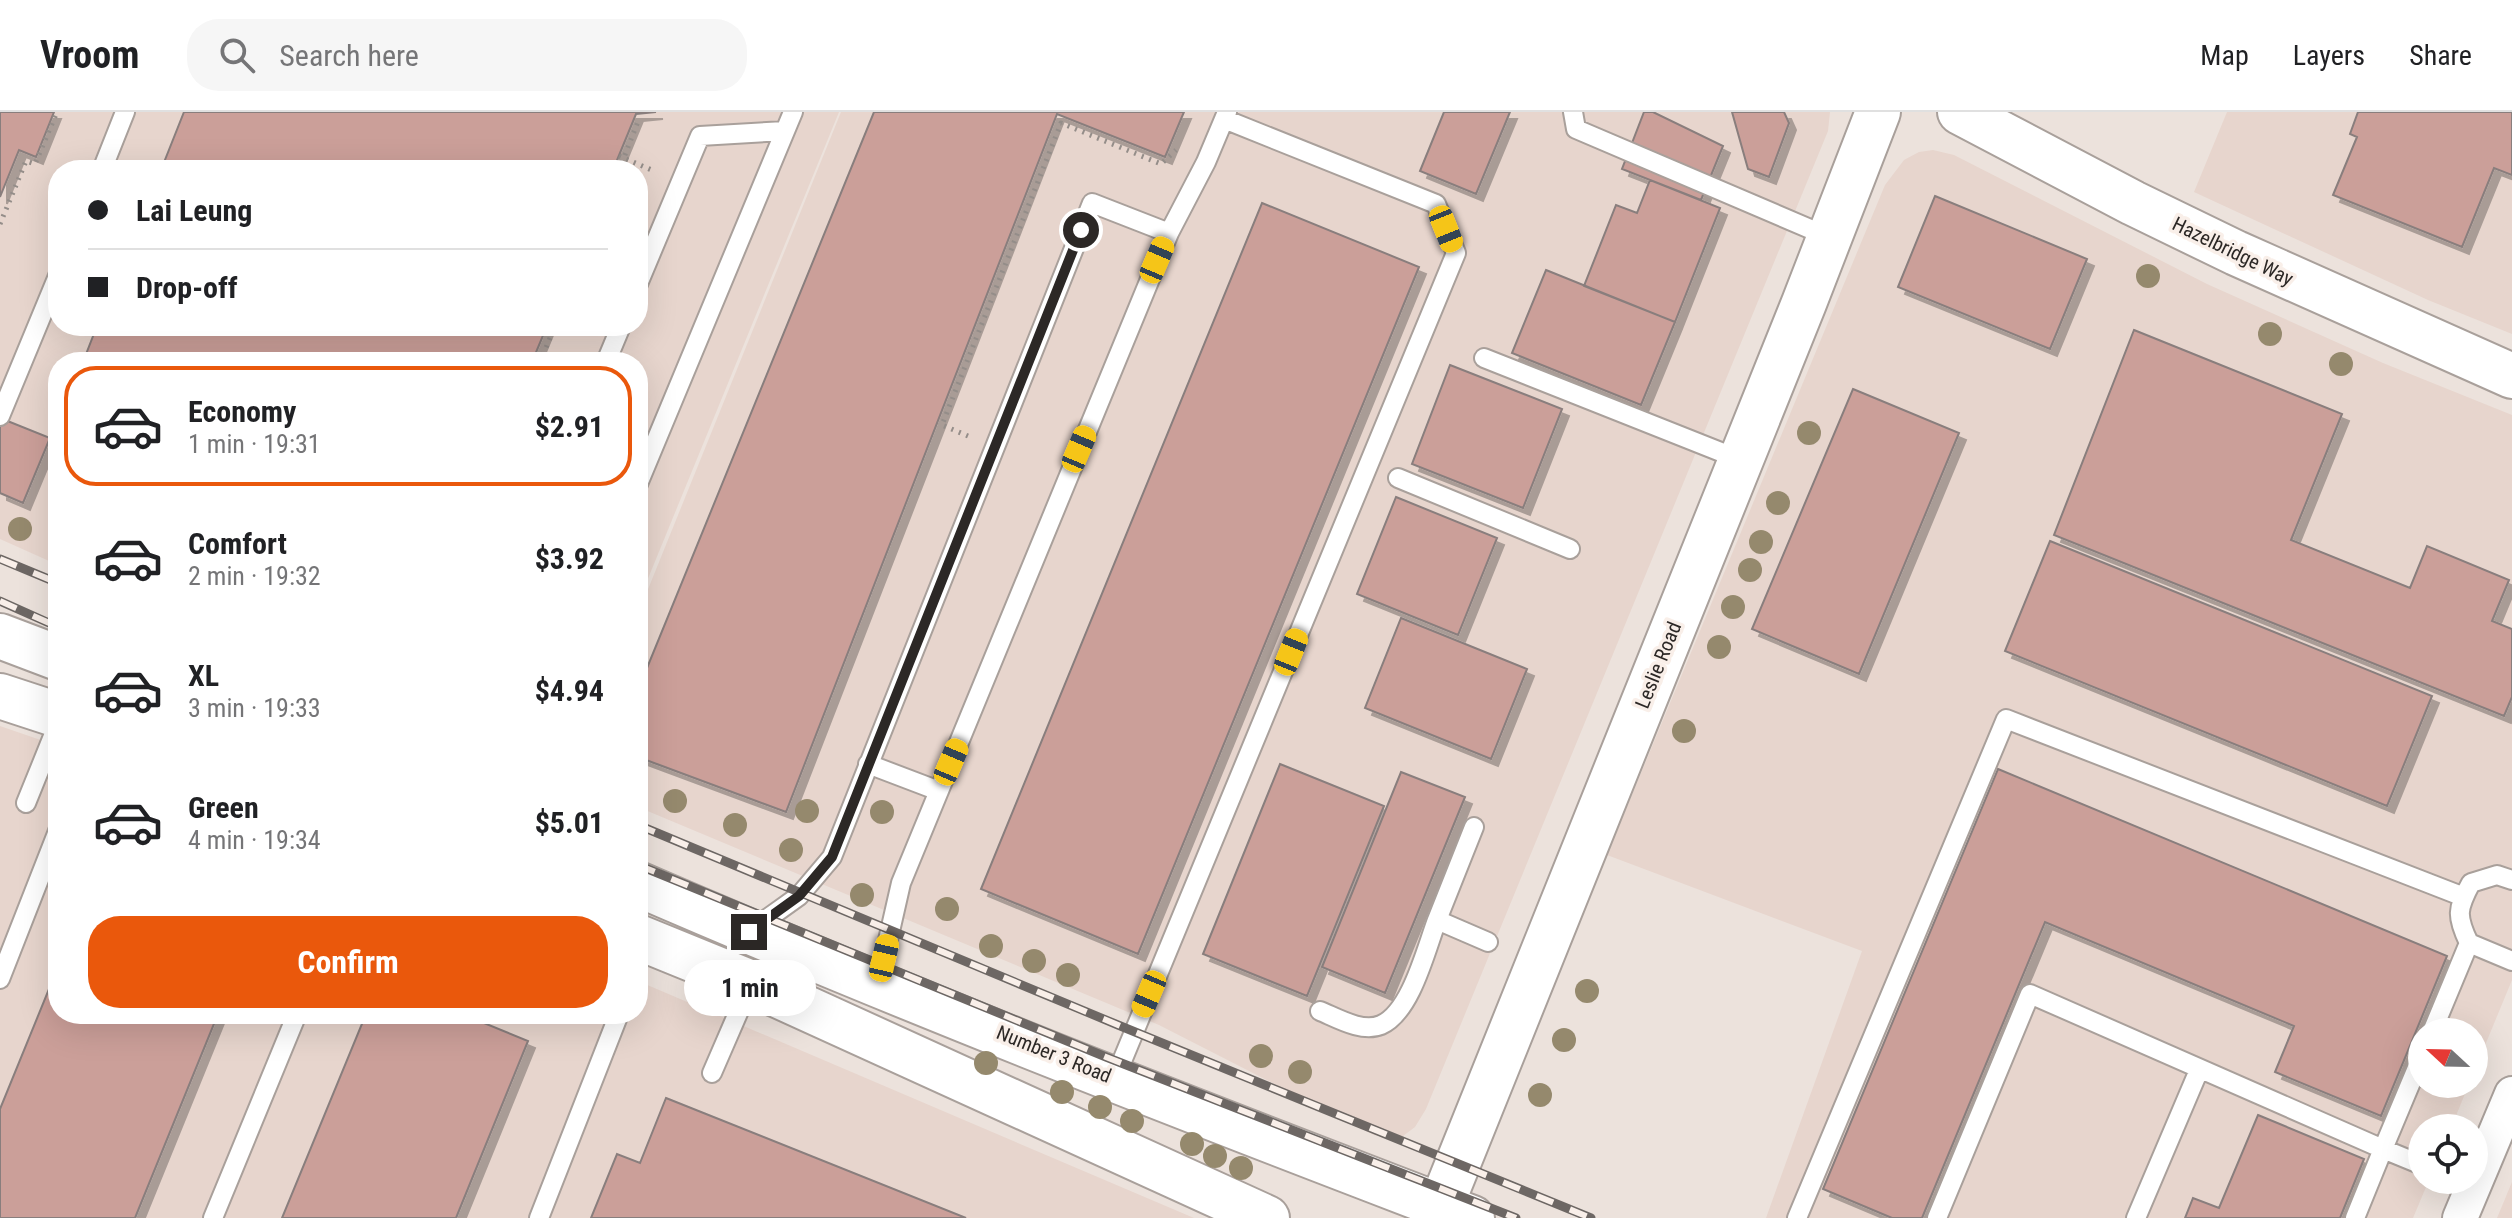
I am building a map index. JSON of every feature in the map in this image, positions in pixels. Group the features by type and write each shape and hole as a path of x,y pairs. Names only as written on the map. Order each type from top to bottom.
{"street":[{"name":"Leslie Road","path":"1449,1214 1878,112"},
{"name":"Hazelbridge Way","path":"1960,112 2133,203 2248,258 2512,376"},
{"path":"0,636 48,651"},
{"path":"0,696 48,712"},
{"name":"Number 3 Road","path":"648,888 749,932 1449,1214"},
{"path":"648,946 751,983 1267,1218"},
{"path":"2488,1141 2512,1094"},
{"path":"2460,1218 2465,1194"}],"lane":[{"path":"106,160 125,112"},
{"path":"648,460 793,112"},
{"path":"1573,112 1576,129 1829,237"},
{"path":"878,984 901,883 1169,233 1206,162 1225,115 1436,204 1456,253 1115,1078"},
{"path":"648,260 700,136 785,131"},
{"path":"749,932 799,896 832,857 1092,203 1169,233"},
{"path":"0,416 48,300"},
{"path":"1484,358 1741,460"},
{"path":"1398,478 1570,549"},
{"path":"1797,1218 2006,719 2464,897"},
{"path":"26,803 48,749"},
{"path":"868,764 939,791"},
{"path":"1320,1011 1357,1025 1380,1025 1404,1005 1474,827"},
{"path":"0,979 48,857"},
{"path":"2512,880 2497,875 2471,883 2459,905 2460,925 2469,943 2512,961"},
{"path":"1437,920 1488,942"},
{"path":"2438,1018 2469,943"},
{"path":"712,1073 751,983"},
{"path":"1937,1218 2030,994 2408,1159"},
{"path":"213,1218 293,1024"},
{"path":"539,1218 615,1024"},
{"path":"2136,1218 2199,1070"},
{"path":"2355,1218 2408,1089"}],"path":[{"path":"0,224 26,161 35,164 57,112"},
{"path":"623,160 639,119"},
{"path":"942,425 974,438"}],"shaded area":[{"path":"0,112 839,112 648,579 648,352 48,352 48,561 0,539"},
{"path":"841,112 1830,112 1828,131 1426,1109 1415,1127 1403,1136 1389,1138 1374,1135 1159,1025 648,811 648,589"},
{"path":"2227,112 2512,112 2512,334 2428,300 2194,192"},
{"path":"1933,150 1954,155 2207,284 2383,363 2512,415 2512,980 2488,1038 2488,1018 2408,1018 2408,1098 2463,1098 2457,1114 2408,1114 2408,1194 2423,1194 2413,1218 1766,1218 1862,951 1607,855 1885,185 1904,160 1919,152"},
{"path":"0,726 48,743 48,1024 648,1024 648,985 1194,1218 0,1218"},
{"path":"2512,1182 2512,1218 2497,1218"}],"building":[{"path":"0,112 54,112 36,157 19,150 0,197"},
{"path":"184,112 656,112 636,114 617,160 165,160"},
{"path":"874,112 1184,112 1165,157 1057,114 786,812 648,761 648,666"},
{"path":"1444,112 1510,112 1476,194 1420,171"},
{"path":"1644,112 1653,112 1723,146 1701,200 1622,169"},
{"path":"1732,112 1784,112 1789,123 1769,177 1748,169"},
{"path":"2358,112 2512,112 2512,175 2494,168 2462,247 2333,195 2357,137 2350,134"},
{"path":"1650,180 1720,208 1675,322 1584,286 1616,205 1637,213"},
{"path":"1935,196 2087,259 2050,349 1898,287"},
{"path":"1262,203 1419,267 1138,954 981,889"},
{"path":"1546,270 1675,322 1641,405 1512,353"},
{"path":"2134,330 2342,414 2291,540 2410,588 2427,546 2509,580 2492,621 2512,629 2512,697 2504,716 2054,535"},
{"path":"93,336 543,336 536,352 87,352"},
{"path":"1450,365 1562,409 1523,508 1412,464"},
{"path":"1853,389 1959,433 1859,674 1752,629"},
{"path":"0,418 48,437 48,443 23,503 0,493"},
{"path":"1396,497 1497,538 1458,635 1357,594"},
{"path":"2050,541 2432,696 2387,806 2005,651"},
{"path":"1401,618 1527,669 1491,759 1365,708"},
{"path":"1280,764 1384,806 1307,996 1203,954"},
{"path":"1998,769 2447,956 2421,1018 2408,1018 2408,1051 2381,1116 2275,1072 2294,1026 2045,922 1922,1218 1892,1218 1823,1189"},
{"path":"1401,772 1465,797 1385,993 1322,967"},
{"path":"48,991 48,1024 214,1024 135,1218 0,1218 0,1109"},
{"path":"362,1024 486,1024 528,1041 456,1218 282,1218"},
{"path":"666,1098 966,1218 591,1218 617,1154 640,1163"},
{"path":"2258,1115 2364,1159 2340,1218 2185,1218 2193,1198 2219,1208"}],"railway":[{"path":"0,559 48,579"},
{"path":"0,601 48,623"},
{"path":"648,829 1591,1218"},
{"path":"648,869 1106,1057 1516,1218"}],"route":[{"path":"749,932 799,896 832,857 1081,230"}]}
